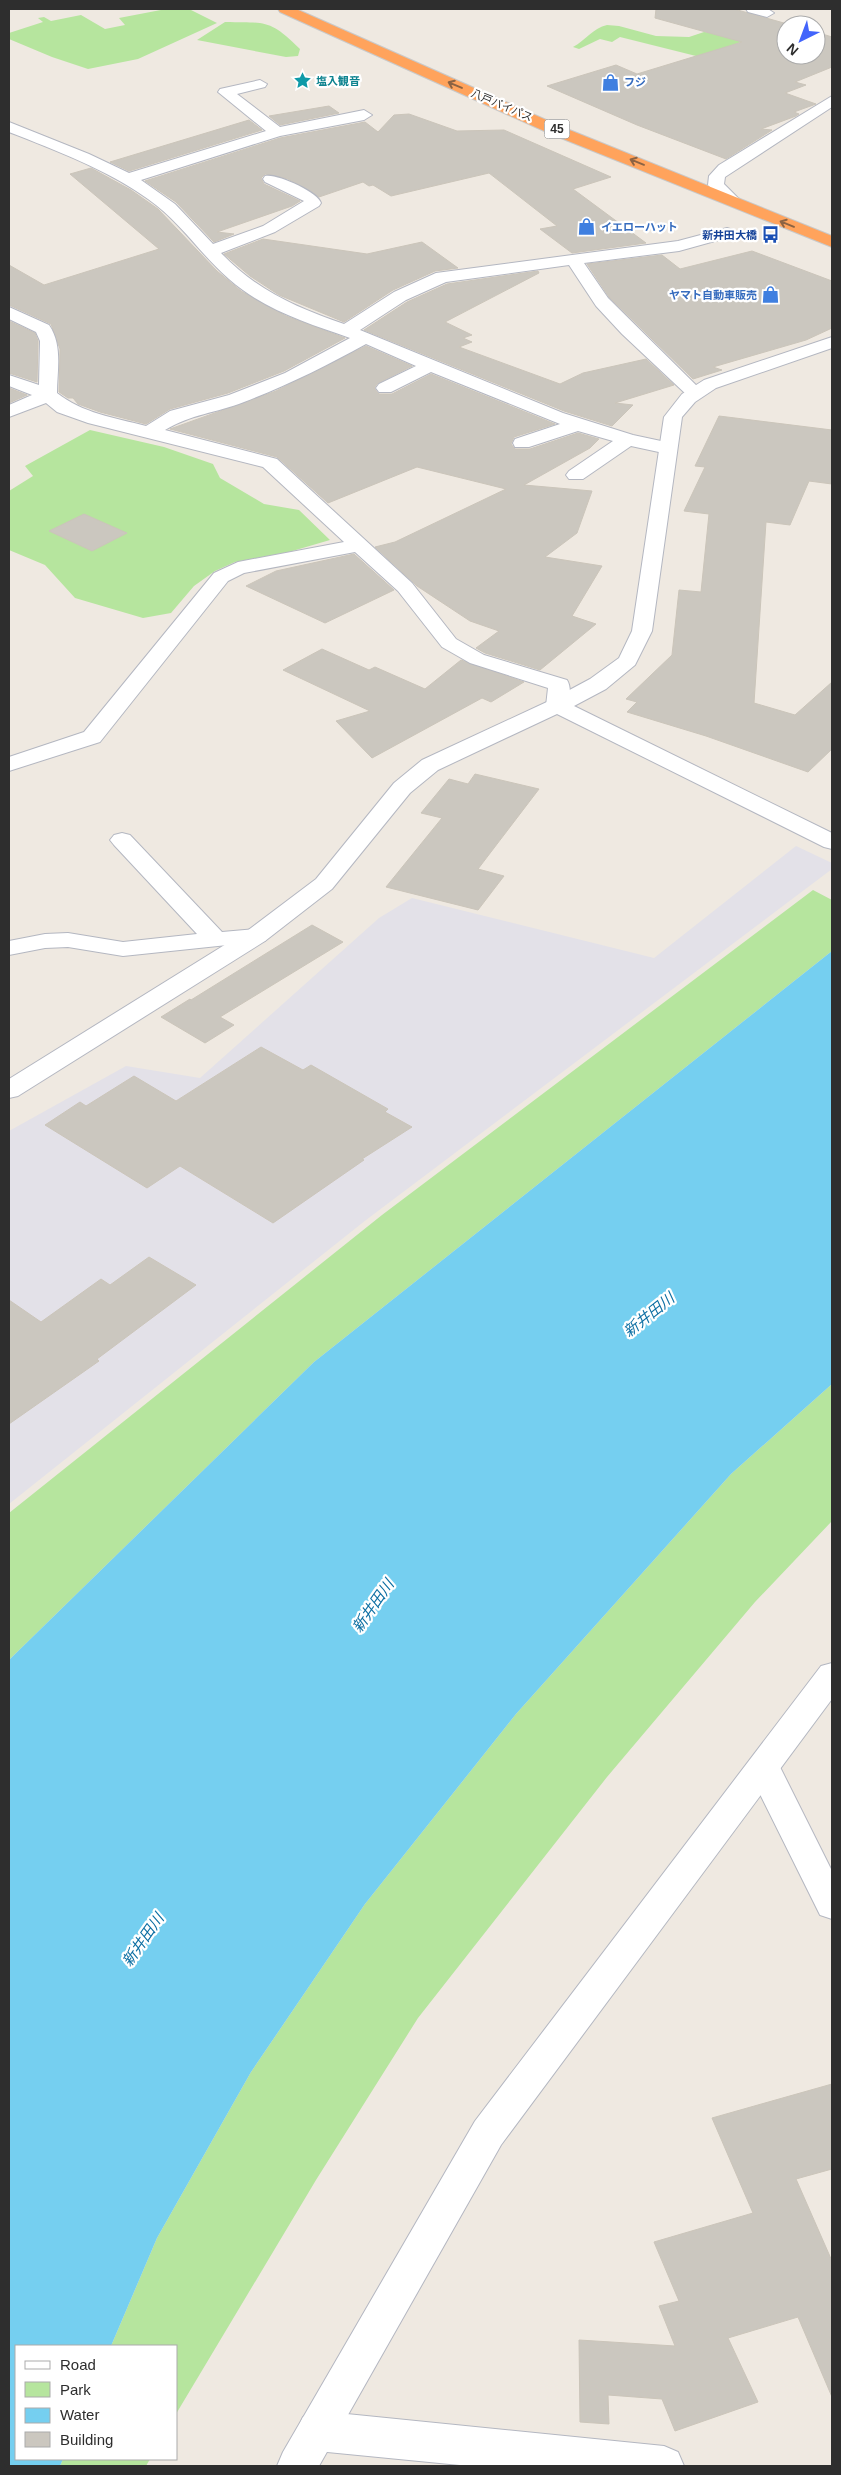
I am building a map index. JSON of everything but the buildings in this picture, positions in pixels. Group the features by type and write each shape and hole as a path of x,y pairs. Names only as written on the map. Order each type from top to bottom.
{"highway":[{"name":"八戸バイパス","path":"285,9 426,73 832,242"},
{"path":"699,169 735,184"}],"street":[{"path":"753,9 767,13"},
{"path":"260,84 225,92 277,132"},
{"path":"733,201 716,185 717,176 731,165 832,102"},
{"path":"127,179 277,132 364,115"},
{"path":"9,126 93,161 156,197 235,278 263,296 292,311 366,338 574,426 625,441 668,448"},
{"path":"210,251 269,229 313,203 312,199 271,178"},
{"path":"346,330 400,296 442,277 679,246 727,233"},
{"path":"573,259 602,302 628,330 694,392"},
{"path":"9,312 42,330 49,341 48,395"},
{"path":"148,432 177,415 235,399 291,377 366,338"},
{"path":"9,1090 256,936 294,909 324,884 402,788 430,765 556,706 598,684 628,661 642,631 657,538 673,417 684,401 694,392 832,342"},
{"path":"385,388 431,365"},
{"path":"9,380 48,395 64,408 95,419 253,457 270,463 405,587 449,643 477,659 559,685 556,706"},
{"path":"9,412 48,395"},
{"path":"522,443 574,426"},
{"path":"576,475 625,441"},
{"path":"9,764 92,737 221,577 238,568 359,545"},
{"path":"556,706 832,842"},
{"path":"122,840 214,938"},
{"path":"9,948 45,941 68,940 123,949 174,945 214,938 256,936"},
{"path":"297,2466 488,2133 832,1676"},
{"path":"764,1768 832,1905"},
{"path":"317,2431 664,2466"}],"shaded area":[{"path":"796,846 832,863 832,869 366,1220 9,1504 9,1131 126,1066 200,1078 379,918 412,898 654,958"}],"green space":[{"path":"166,9 189,9 217,23 138,59 88,69 52,57 9,39 9,33 43,22 38,18 44,17 51,21 81,15 105,29 125,25 119,18"},
{"path":"225,22 259,23 274,28 300,49 298,56 286,57 197,40"},
{"path":"607,25 619,26 656,36 689,37 704,32 720,33 747,40 700,57 620,37 612,42 600,39 579,49 573,47 598,29"},
{"path":"90,430 164,447 213,464 220,478 264,504 299,510 330,540 289,552 235,562 215,571 194,586 171,613 143,618 75,598 45,565 9,550 9,491 33,476 25,466"},
{"path":"813,890 832,900 832,951 314,1362 9,1660 9,1513 382,1215"},
{"path":"832,1384 832,1521 755,1602 607,1777 418,2018 316,2180 178,2411 178,2345 111,2345 157,2238 251,2072 365,1904 516,1714 731,1474"},
{"path":"63,2460 149,2460 146,2466 60,2466"}],"water":[{"name":"新井田川","path":"832,951 832,1384 731,1474 516,1714 365,1904 251,2072 157,2238 111,2345 15,2345 15,2460 63,2460 60,2466 9,2466 9,1660 314,1362"}],"place":[{"name":"塩入観音","path":"302,81"},
{"name":"フジ","path":"610,82"},
{"name":"イエローハット","path":"587,227"},
{"name":"新井田大橋","path":"771,235"},
{"name":"ヤマト自動車販売","path":"771,295"}]}
